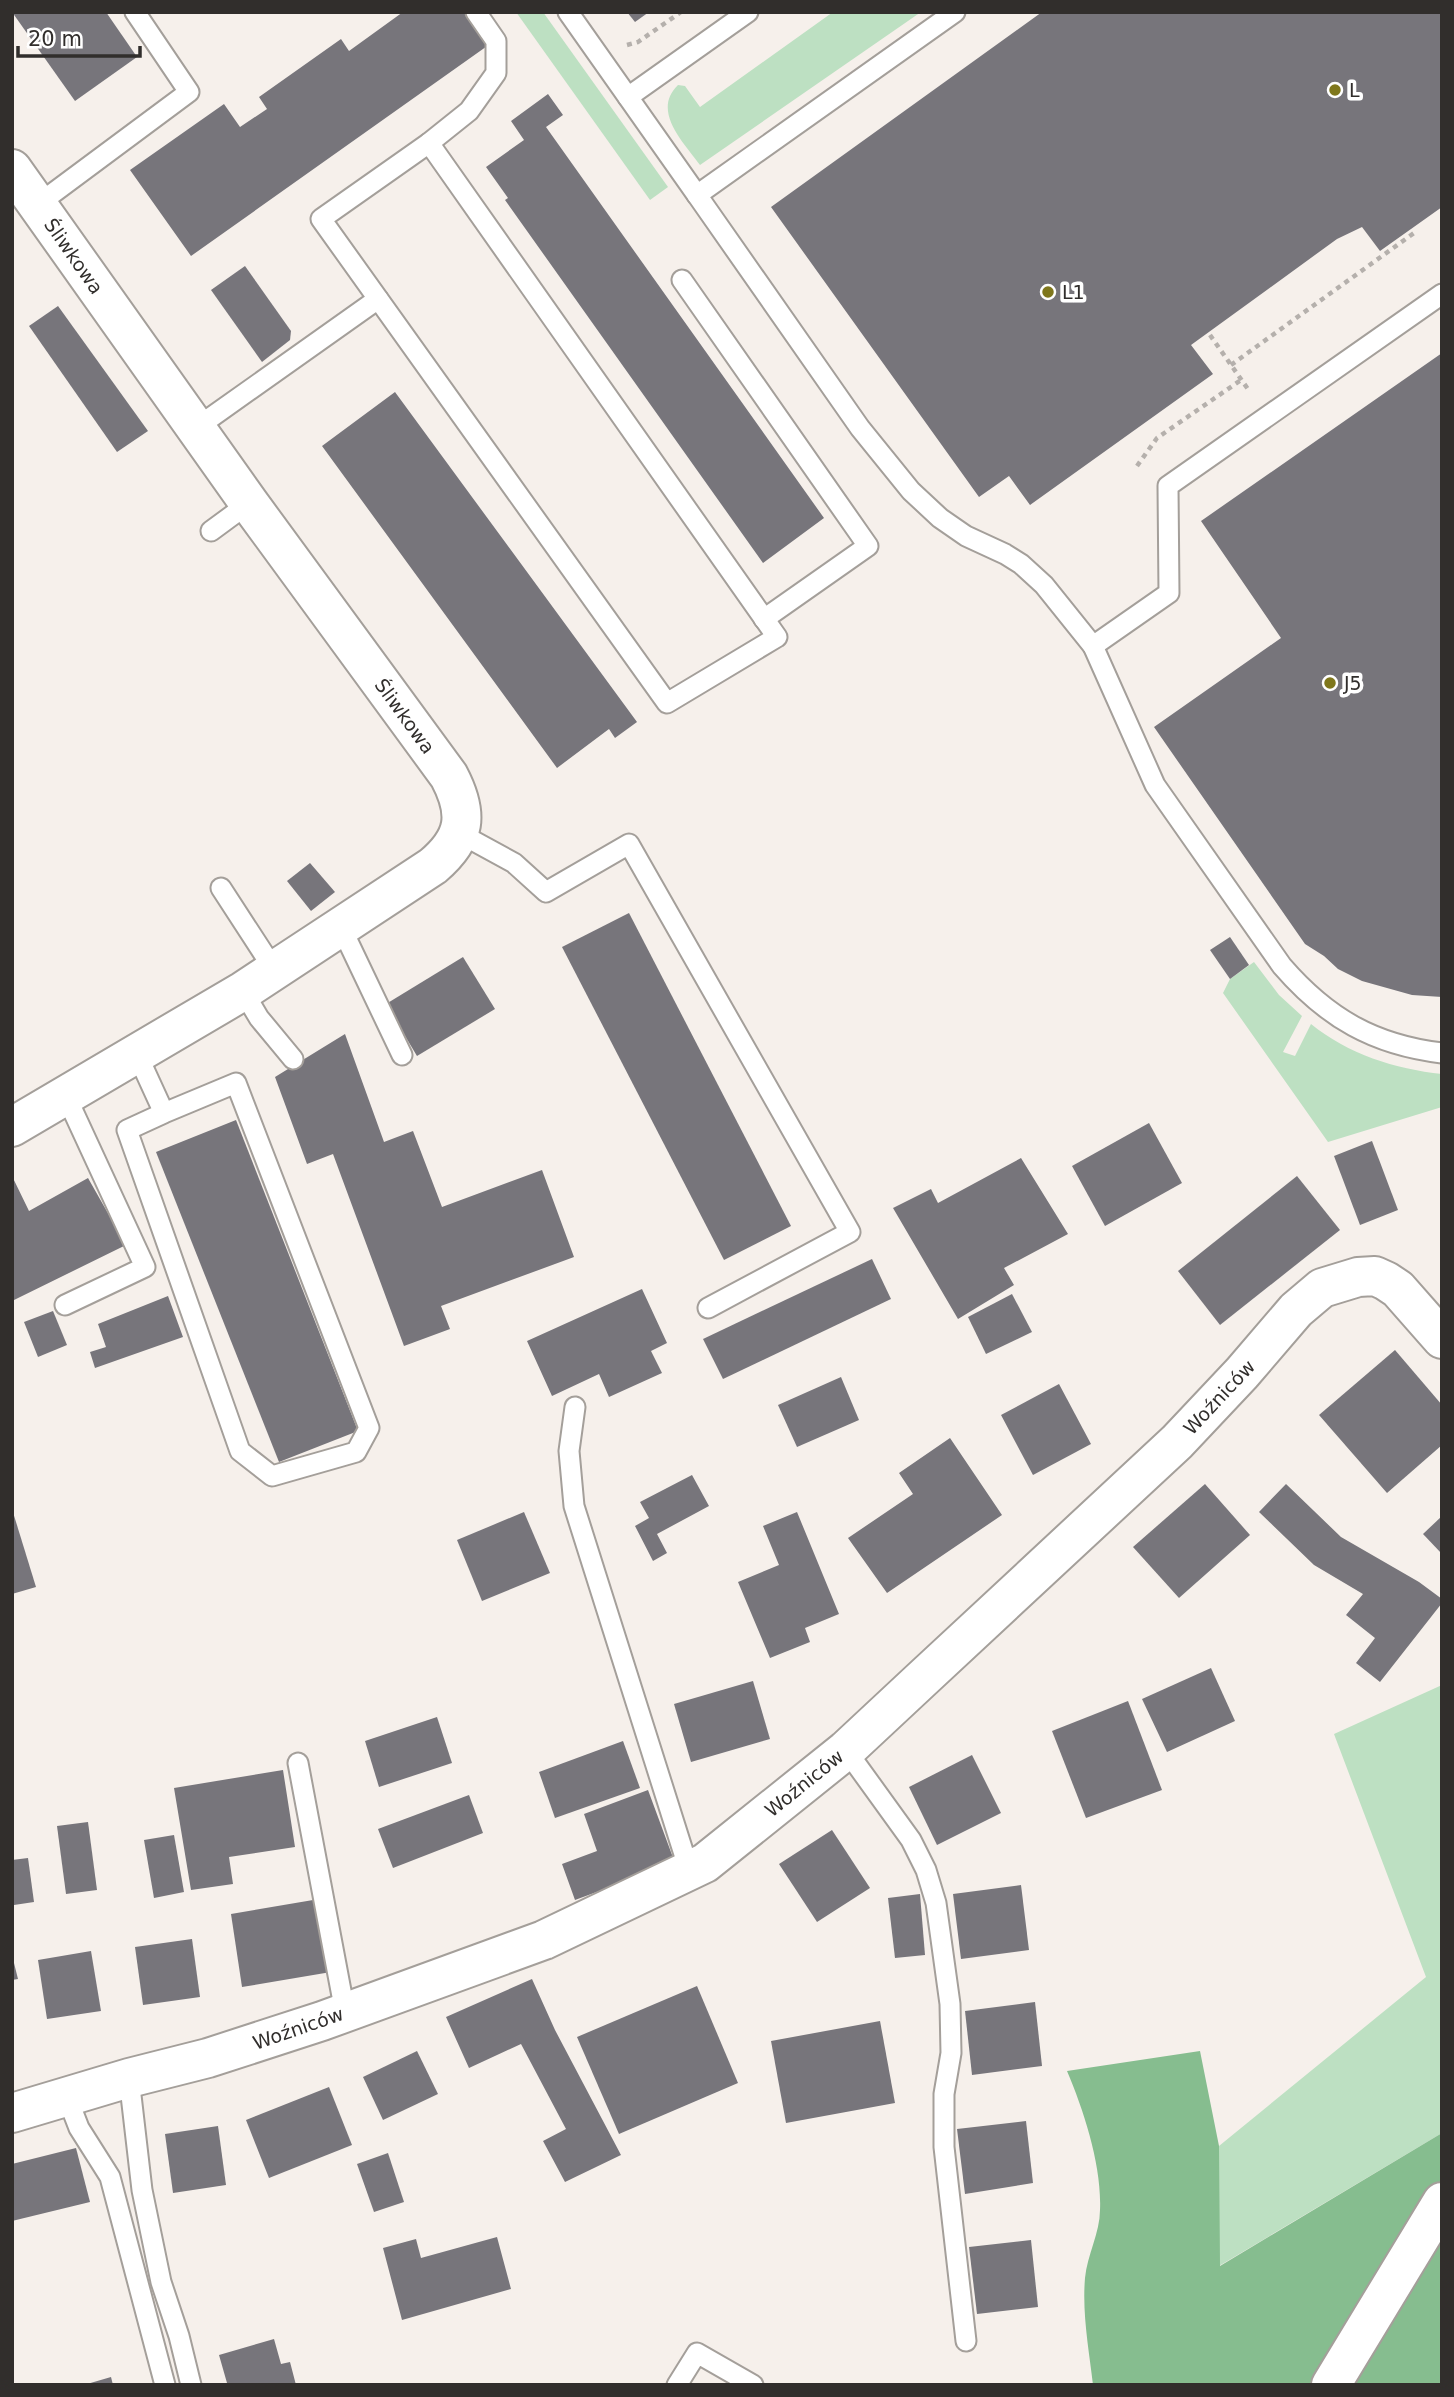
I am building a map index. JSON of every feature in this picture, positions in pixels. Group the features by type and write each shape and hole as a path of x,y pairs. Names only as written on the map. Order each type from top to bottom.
{"street":[{"name":"Śliwkowa","path":"12,169 249,503 449,776 463,816 460,833"},
{"path":"12,1127 275,971 433,866 449,851 460,833"},
{"name":"Woźniców","path":"12,2113 208,2058 345,2012 544,1940 705,1863 846,1750 1177,1442 1296,1310 1322,1288 1357,1277 1375,1276 1398,1289 1442,1339"},
{"path":"1331,2385 1442,2202"}],"lane":[{"path":"37,205 190,92 135,12"},
{"path":"429,143 777,636 667,703 321,219 429,143 469,111 496,73 496,41 476,12"},
{"path":"568,12 860,428 911,491 940,518 966,536 1021,564 1044,586 1093,646 1155,785 1282,967 1319,1003 1364,1033 1393,1043 1442,1053"},
{"path":"628,97 748,12"},
{"path":"697,195 955,12"},
{"path":"682,280 868,546 764,619"},
{"path":"1093,646 1169,593 1168,486 1442,294"},
{"path":"196,428 378,299"},
{"path":"211,531 249,503"},
{"path":"460,833 514,863 547,892 629,844 850,1232 708,1308"},
{"path":"222,888 275,971"},
{"path":"341,927 401,1055"},
{"path":"243,991 259,1018 293,1059"},
{"path":"138,1054 163,1113"},
{"path":"236,1083 369,1428 356,1452 272,1476 240,1451 127,1129 163,1113 236,1083"},
{"path":"65,1305 145,1267 66,1096"},
{"path":"575,1407 569,1451 574,1506 689,1870"},
{"path":"846,1750 911,1840 926,1870 936,1903 950,2004 951,2053 944,2094 944,2147 966,2341"},
{"path":"298,1763 345,2012"},
{"path":"129,2078 142,2190 162,2282 180,2336 191,2385"},
{"path":"68,2097 79,2128 110,2177 165,2385"},
{"path":"677,2385 697,2353 752,2385"}],"path":[{"path":"621,43 626,45 638,42 681,12"},
{"path":"1231,365 1414,233"},
{"path":"1138,466 1157,438 1241,380"}],"green space":[{"path":"516,12 543,12 668,187 650,200"},
{"path":"833,12 921,12 700,165 679,137 669,116 668,105 678,85 685,86 700,107"},
{"path":"1254,962 1279,995 1302,1016 1283,1052 1295,1056 1311,1024 1356,1052 1390,1064 1442,1074 1442,1107 1328,1142 1223,993 1230,979"},
{"path":"1442,1685 1442,2133 1219,2266 1219,2146 1426,1977 1334,1734"},
{"path":"1200,2051 1219,2146 1220,2266 1442,2133 1442,2385 1093,2385 1084,2291 1086,2269 1099,2219 1100,2193 1091,2139 1067,2071"}],"building":[{"path":"12,12 106,12 137,57 75,101"},
{"path":"403,12 468,12 490,44 191,256 130,170 224,104 240,127 267,109 259,97 341,39 349,51"},
{"path":"627,12 649,12 635,22"},
{"name":"L1","path":"1042,12 1442,12 1442,207 1380,251 1362,227 1337,239 1191,345 1213,374 1030,505 1009,476 979,497 771,207"},
{"path":"548,94 563,115 546,127 824,518 763,563 505,200 508,198 486,167 524,140 511,121"},
{"path":"245,266 291,331 290,340 262,362 211,290"},
{"path":"58,306 148,431 117,452 29,326"},
{"name":"J5","path":"1442,353 1442,997 1412,995 1362,981 1338,969 1305,944 1154,727 1281,638 1201,521"},
{"path":"395,392 637,722 615,738 609,729 557,768 322,446"},
{"path":"310,863 335,892 311,911 287,881"},
{"path":"629,913 791,1226 724,1260 562,947"},
{"path":"1230,937 1249,965 1230,979 1210,950"},
{"path":"463,957 495,1009 417,1056 386,1004"},
{"path":"345,1034 384,1142 413,1131 442,1207 542,1170 574,1257 441,1306 450,1329 404,1346 333,1154 307,1164 275,1077"},
{"path":"236,1120 358,1431 279,1462 156,1152"},
{"path":"1149,1123 1182,1183 1105,1226 1072,1166"},
{"path":"1372,1141 1398,1210 1360,1225 1334,1156"},
{"path":"1021,1158 1068,1234 1004,1268 1014,1285 958,1319 893,1208 931,1189 938,1203"},
{"path":"12,1176 29,1211 88,1178 126,1245 12,1301"},
{"path":"1297,1176 1340,1230 1220,1325 1178,1271"},
{"path":"872,1259 891,1299 723,1379 703,1339"},
{"path":"642,1289 667,1343 651,1351 662,1373 609,1397 599,1374 552,1396 527,1341"},
{"path":"1012,1294 1032,1332 986,1354 968,1317"},
{"path":"168,1296 183,1337 95,1368 90,1352 106,1347 98,1324"},
{"path":"53,1311 67,1345 38,1357 24,1322"},
{"path":"1395,1350 1442,1405 1442,1445 1387,1493 1319,1415"},
{"path":"841,1377 859,1420 797,1447 778,1405"},
{"path":"1059,1384 1091,1444 1033,1475 1001,1415"},
{"path":"950,1438 1002,1515 887,1593 848,1538 913,1494 899,1473"},
{"path":"692,1475 709,1506 657,1534 667,1553 653,1561 635,1526 649,1518 640,1502"},
{"path":"1205,1484 1250,1535 1179,1598 1133,1547"},
{"path":"1286,1484 1341,1537 1419,1582 1442,1599 1442,1603 1380,1682 1356,1663 1375,1638 1346,1615 1363,1594 1314,1565 1259,1512"},
{"path":"12,1509 36,1587 12,1594"},
{"path":"524,1512 550,1573 482,1601 457,1540"},
{"path":"797,1512 839,1614 805,1628 810,1642 770,1658 738,1582 779,1565 763,1526"},
{"path":"1442,1516 1442,1554 1423,1534"},
{"path":"1211,1668 1235,1721 1167,1752 1142,1699"},
{"path":"753,1681 770,1739 691,1762 674,1704"},
{"path":"1128,1701 1162,1790 1086,1818 1052,1731"},
{"path":"437,1717 452,1763 379,1787 365,1741"},
{"path":"623,1741 640,1788 555,1818 539,1772"},
{"path":"972,1755 1001,1813 937,1845 909,1787"},
{"path":"283,1770 295,1847 229,1857 233,1884 191,1890 174,1788"},
{"path":"648,1790 675,1863 575,1900 562,1864 597,1851 584,1814"},
{"path":"469,1795 483,1833 393,1868 378,1829"},
{"path":"88,1822 97,1890 66,1894 57,1826"},
{"path":"832,1830 870,1888 817,1922 779,1864"},
{"path":"174,1835 184,1892 154,1898 144,1840"},
{"path":"28,1858 34,1902 14,1905 12,1860"},
{"path":"1021,1885 1029,1950 961,1959 953,1894"},
{"path":"920,1894 925,1955 895,1958 888,1898"},
{"path":"319,1899 331,1972 242,1987 231,1914"},
{"path":"192,1939 200,1997 143,2005 135,1947"},
{"path":"91,1951 101,2011 47,2019 38,1960"},
{"path":"12,1955 18,1979 12,1980"},
{"path":"532,1979 555,2030 621,2155 565,2182 543,2141 566,2129 521,2044 469,2068 446,2017"},
{"path":"697,1986 738,2083 619,2134 577,2037"},
{"path":"1035,2002 1042,2066 972,2075 965,2011"},
{"path":"880,2021 895,2103 786,2123 771,2041"},
{"path":"417,2051 438,2094 383,2120 363,2077"},
{"path":"329,2087 352,2145 269,2178 246,2120"},
{"path":"1026,2121 1033,2183 965,2194 957,2129"},
{"path":"218,2126 226,2185 173,2193 165,2134"},
{"path":"76,2148 90,2202 12,2221 12,2164"},
{"path":"388,2153 404,2202 374,2212 357,2164"},
{"path":"497,2237 511,2289 402,2320 383,2248 416,2239 421,2258"},
{"path":"1031,2240 1038,2307 977,2314 969,2247"},
{"path":"274,2339 281,2364 290,2362 296,2385 222,2385 227,2383 219,2355"},
{"path":"111,2377 113,2385 87,2385 87,2384"}],"place":[{"name":"L","path":"1335,90"},
{"name":"L1","path":"1048,292"},
{"name":"J5","path":"1330,683"}]}
